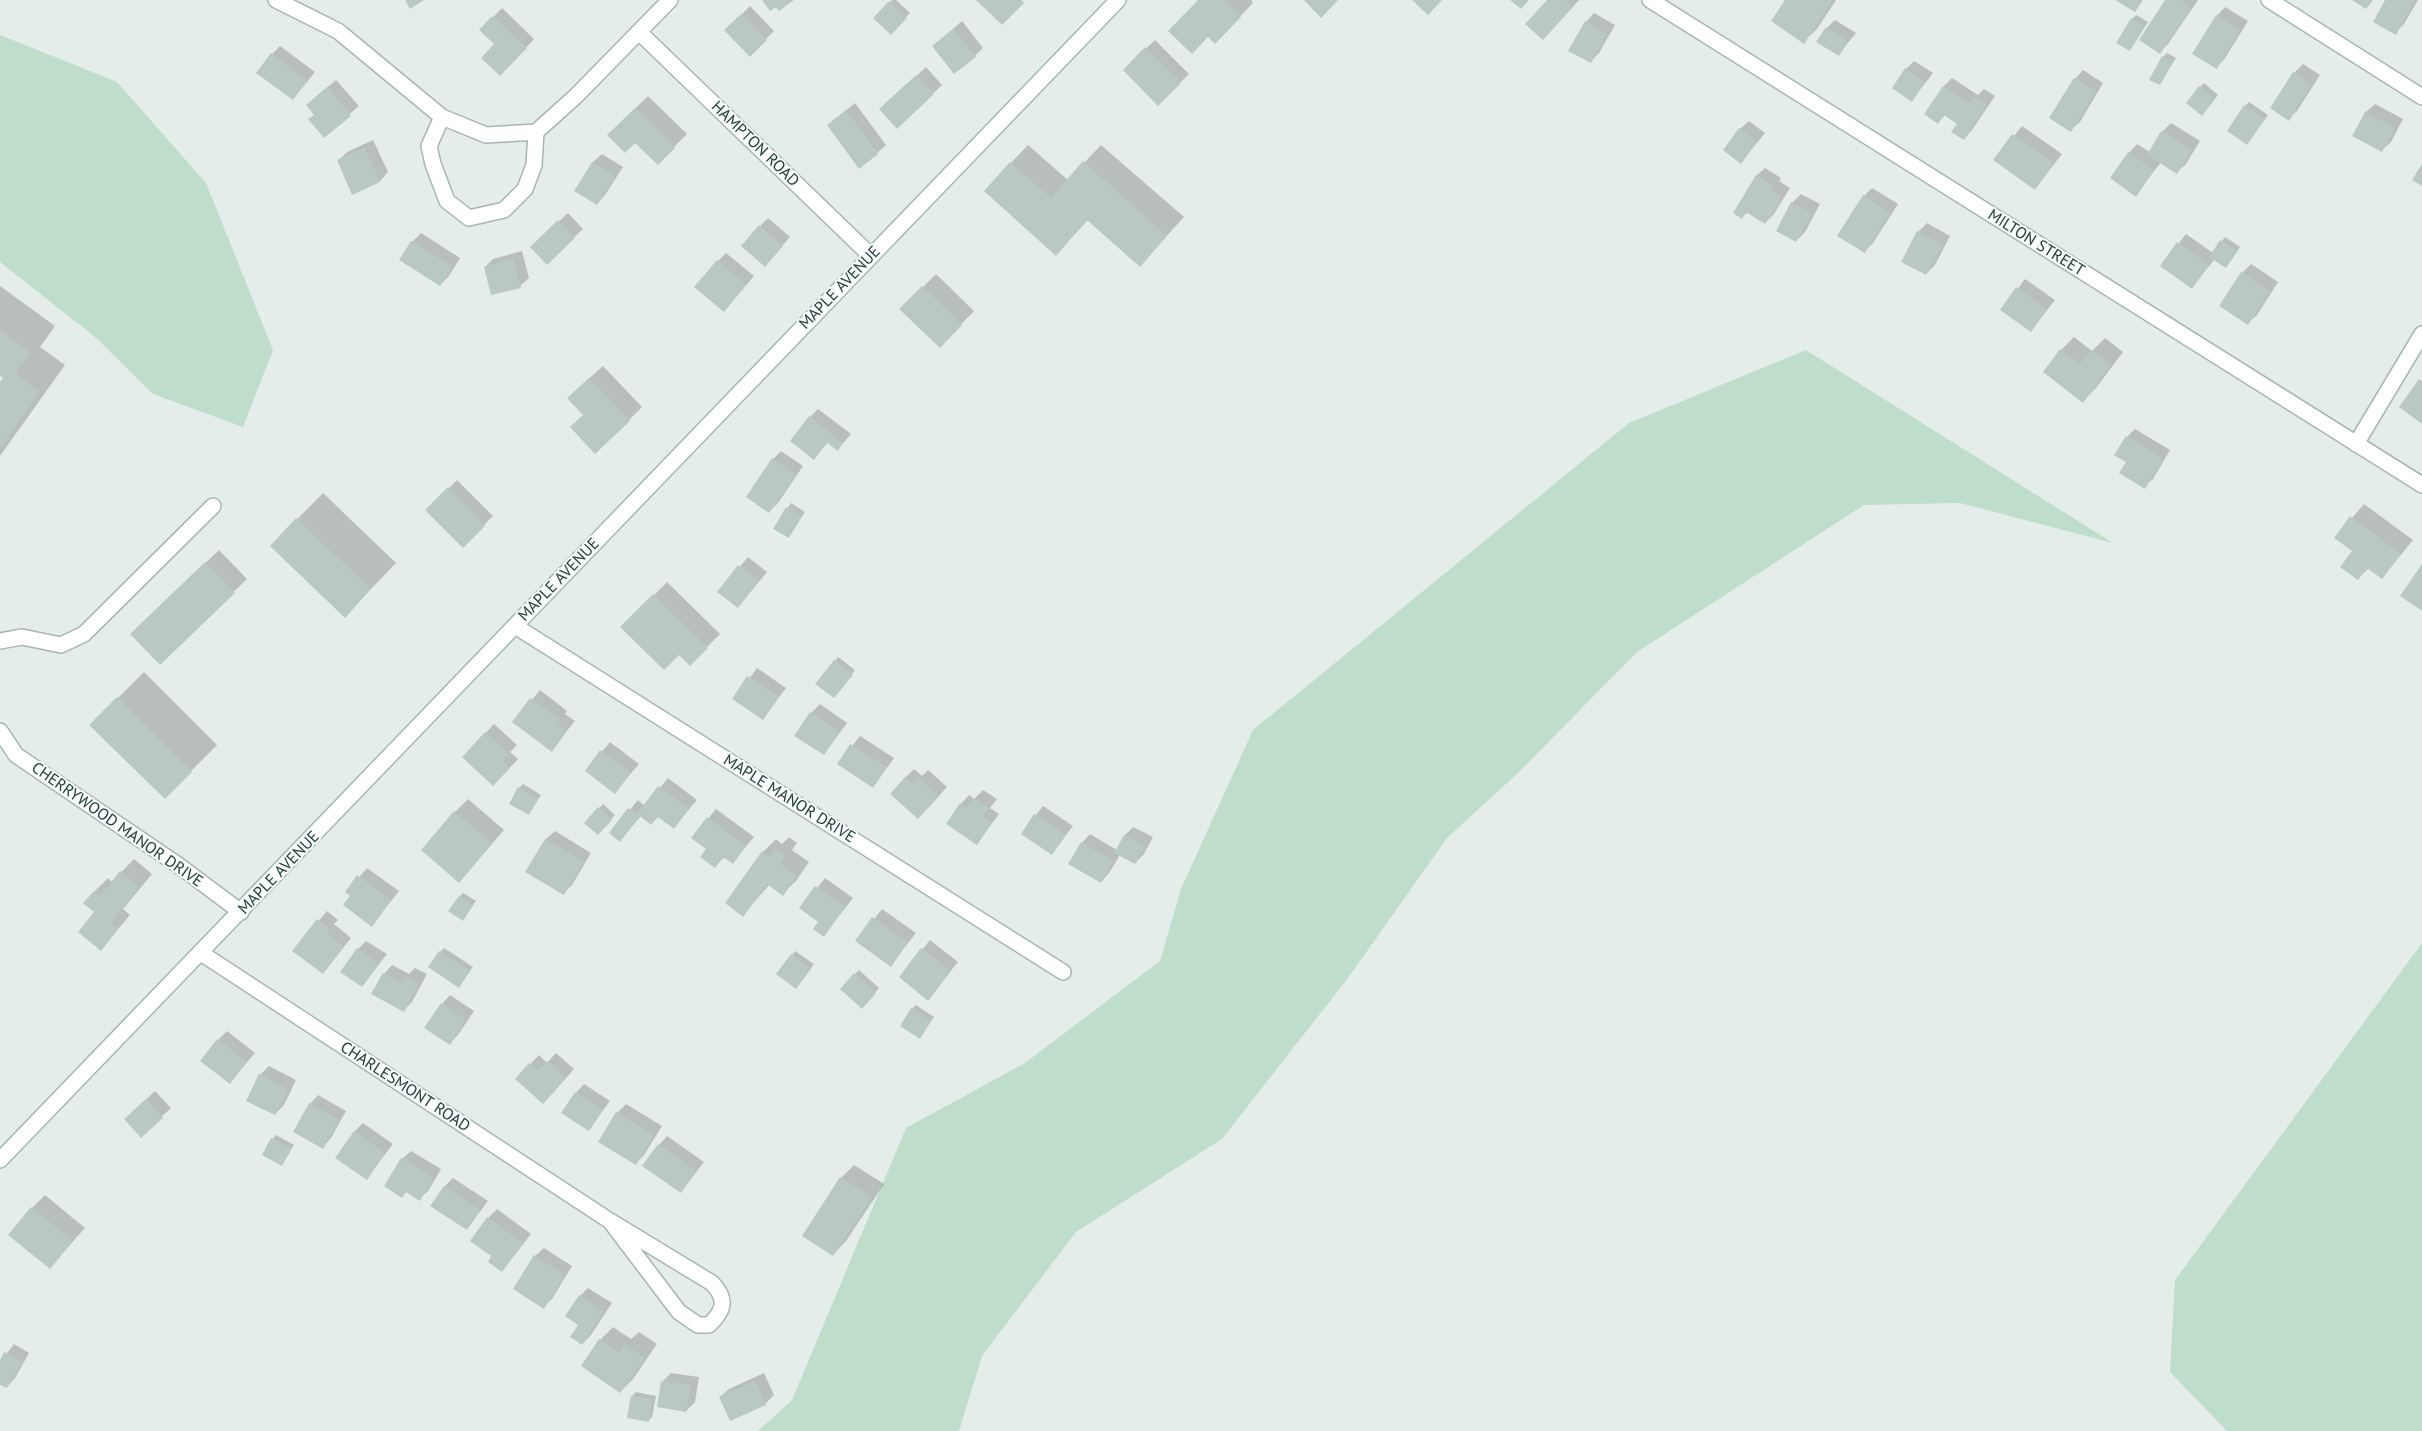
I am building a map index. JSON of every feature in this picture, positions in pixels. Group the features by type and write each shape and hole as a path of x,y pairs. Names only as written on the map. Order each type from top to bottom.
{"street":[{"path":"276,0 338,31 442,117 486,135 536,132 576,96 670,0"},
{"name":"MAPLE AVENUE","path":"0,1160 1118,0"},
{"name":"MILTON STREET","path":"1650,0 2422,485"},
{"path":"2269,0 2422,97"},
{"name":"HAMPTON ROAD","path":"639,32 871,256"},
{"path":"442,117 429,146 447,201 469,218 504,210 525,189 534,165 536,132"},
{"path":"2356,444 2422,334"},
{"path":"0,641 22,637 61,645 84,634 214,506"},
{"name":"MAPLE MANOR DRIVE","path":"514,626 1063,972"},
{"name":"CHERRYWOOD MANOR DRIVE","path":"0,731 16,755 178,865 241,912"},
{"name":"CHARLESMONT ROAD","path":"201,953 610,1221 712,1282 720,1292 723,1303 720,1315 709,1325 698,1325 679,1312 610,1221"}],"green space":[{"path":"0,35 117,82 206,183 273,350 243,427 153,394 95,337 0,262"},
{"path":"1806,350 2113,543 1960,503 1864,505 1637,652 1519,772 1447,838 1348,978 1222,1139 1076,1232 982,1356 959,1431 758,1431 792,1400 906,1128 1025,1063 1160,961 1181,889 1253,730 1629,423"},
{"path":"2422,943 2422,1431 2227,1431 2170,1372 2175,1280"}],"building":[{"path":"405,0 424,0 410,9"},
{"path":"762,0 794,0 779,11 776,7 770,11"},
{"path":"976,0 1021,0 1024,3 1002,25"},
{"path":"1198,0 1224,0 1241,17 1215,44 1208,37 1192,54 1168,31"},
{"path":"1304,0 1338,0 1321,18"},
{"path":"1412,0 1442,0 1428,15"},
{"path":"1510,0 1529,0 1521,9"},
{"path":"1547,0 1566,0 1573,7 1543,40 1525,24"},
{"path":"1785,0 1833,0 1804,44 1771,21"},
{"path":"2115,0 2143,0 2135,12"},
{"path":"2165,0 2180,0 2191,8 2160,54 2139,40"},
{"path":"2352,0 2373,0 2366,9"},
{"path":"2385,0 2415,0 2396,35 2373,22"},
{"path":"889,1 907,18 891,35 873,18"},
{"path":"741,14 767,40 750,57 724,30"},
{"path":"2216,15 2240,30 2217,69 2192,54"},
{"path":"492,16 527,48 500,76 481,58 494,44 479,30"},
{"path":"2131,18 2145,26 2130,51 2116,43"},
{"path":"1585,21 1607,34 1591,63 1568,51"},
{"path":"1826,27 1848,42 1839,56 1816,42"},
{"path":"953,29 976,57 954,74 932,46"},
{"path":"1145,47 1181,83 1158,106 1123,70"},
{"path":"271,53 307,81 293,100 256,73"},
{"path":"2162,56 2173,62 2160,85 2149,80"},
{"path":"1905,68 1925,82 1912,102 1892,88"},
{"path":"2293,72 2312,84 2289,121 2270,108"},
{"path":"916,75 934,94 897,129 879,109"},
{"path":"2074,78 2096,91 2071,132 2049,118"},
{"path":"1943,86 1970,103 1974,97 1987,105 1964,140 1951,132 1957,124 1944,115 1938,124 1924,114"},
{"path":"2199,86 2215,99 2202,116 2186,103"},
{"path":"327,87 351,116 324,138 308,119 314,115 306,105"},
{"path":"2244,105 2265,119 2247,145 2227,131"},
{"path":"635,108 675,148 658,165 635,143 625,153 607,135"},
{"path":"846,110 878,154 859,169 827,125"},
{"path":"2365,112 2395,128 2382,152 2352,136"},
{"path":"1739,128 1757,142 1741,164 1723,150"},
{"path":"2161,131 2192,150 2177,174 2147,155"},
{"path":"2012,134 2054,163 2035,190 1993,160"},
{"path":"365,148 380,182 352,195 337,160"},
{"path":"2128,152 2154,170 2136,197 2110,178"},
{"path":"1083,161 1167,236 1140,267 1087,220 1056,256 984,191 1010,162 1051,198"},
{"path":"592,162 615,176 597,205 574,191"},
{"path":"2422,164 2422,186 2412,180"},
{"path":"1756,175 1773,186 1771,190 1782,197 1765,224 1746,212 1742,219 1733,213"},
{"path":"1863,195 1890,213 1865,253 1837,236"},
{"path":"1791,202 1812,213 1796,242 1776,231"},
{"path":"558,220 575,238 547,265 530,247"},
{"path":"759,225 783,246 765,267 741,246"},
{"path":"1917,231 1943,245 1926,275 1901,262"},
{"path":"2220,240 2237,251 2226,268 2209,257"},
{"path":"411,241 453,267 440,286 399,260"},
{"path":"2177,242 2209,265 2192,289 2160,266"},
{"path":"513,259 521,288 491,295 484,267"},
{"path":"717,260 746,285 724,312 694,287"},
{"path":"2241,272 2270,291 2248,325 2219,306"},
{"path":"922,286 962,325 940,348 899,309"},
{"path":"2016,287 2047,309 2031,332 2000,310"},
{"path":"0,330 30,352 15,374 40,392 0,448 0,382 3,378 0,376"},
{"path":"2060,349 2080,364 2091,350 2111,365 2083,403 2043,372"},
{"path":"589,378 630,421 595,454 570,427 583,415 567,398"},
{"path":"2419,379 2422,381 2422,424 2399,407"},
{"path":"809,416 843,443 838,451 827,443 814,460 790,441"},
{"path":"2126,436 2163,459 2145,489 2119,473 2126,462 2114,455"},
{"path":"772,458 796,475 769,513 746,497"},
{"path":"448,487 485,526 463,548 425,510"},
{"path":"786,507 802,516 789,538 773,529"},
{"path":"2350,516 2401,554 2382,579 2367,568 2358,580 2340,567 2352,551 2334,538"},
{"path":"296,518 371,589 345,618 270,546"},
{"path":"205,562 235,593 160,665 130,634"},
{"path":"2422,564 2422,611 2400,596"},
{"path":"738,565 759,581 738,608 717,592"},
{"path":"653,594 708,648 690,666 679,655 664,670 620,627"},
{"path":"834,660 853,675 834,698 815,684"},
{"path":"747,676 779,697 763,720 732,699"},
{"path":"117,697 192,772 165,799 89,725"},
{"path":"530,698 560,720 557,723 567,731 552,752 512,722"},
{"path":"810,712 840,732 824,755 794,736"},
{"path":"485,732 509,754 503,761 510,768 493,786 462,757"},
{"path":"850,744 887,767 873,788 837,764"},
{"path":"600,750 631,773 615,794 585,771"},
{"path":"905,777 913,784 919,778 939,796 918,819 890,794"},
{"path":"658,786 689,809 674,829 658,817 651,825 640,816 620,842 609,833 628,808 637,814"},
{"path":"518,787 538,799 529,815 509,804"},
{"path":"974,798 989,808 983,817 992,823 977,845 946,824 960,803 967,808"},
{"path":"598,807 612,820 598,835 584,823"},
{"path":"454,811 492,844 459,883 421,850"},
{"path":"1034,814 1066,835 1052,855 1021,834"},
{"path":"707,817 746,846 733,864 723,857 715,868 700,857 706,849 691,838"},
{"path":"1124,835 1145,846 1135,864 1114,853"},
{"path":"545,839 584,862 564,895 525,872"},
{"path":"1081,842 1113,861 1101,883 1068,864"},
{"path":"775,849 785,856 780,864 797,876 783,896 767,884 743,917 725,903 762,851 770,857"},
{"path":"120,871 139,887 111,923 118,929 101,951 78,932 94,912 83,903 94,891 100,896"},
{"path":"357,875 391,900 372,927 343,905 350,896 345,892"},
{"path":"815,886 845,907 824,937 813,929 818,922 799,908"},
{"path":"459,896 473,905 463,921 448,911"},
{"path":"872,917 908,942 891,967 855,941"},
{"path":"317,919 330,929 327,934 344,947 323,974 292,951"},
{"path":"357,948 379,964 362,987 340,972"},
{"path":"921,948 951,971 928,1001 899,977"},
{"path":"439,951 470,971 459,988 428,967"},
{"path":"791,954 811,969 796,989 776,974"},
{"path":"383,973 402,983 406,976 419,983 404,1012 371,994"},
{"path":"854,973 876,993 862,1009 840,989"},
{"path":"441,1003 466,1020 450,1045 424,1028"},
{"path":"911,1008 931,1021 920,1039 900,1026"},
{"path":"217,1039 247,1062 230,1084 200,1061"},
{"path":"547,1061 566,1078 543,1104 515,1079 529,1063 538,1071"},
{"path":"259,1074 288,1089 275,1115 246,1101"},
{"path":"575,1092 603,1110 589,1131 561,1113"},
{"path":"146,1099 163,1118 141,1138 124,1119"},
{"path":"309,1103 339,1120 323,1149 293,1132"},
{"path":"616,1112 654,1135 636,1165 598,1142"},
{"path":"354,1131 385,1153 367,1180 335,1158"},
{"path":"271,1138 291,1149 282,1166 262,1155"},
{"path":"658,1144 696,1171 681,1193 642,1166"},
{"path":"401,1158 433,1178 420,1201 406,1192 402,1198 384,1186"},
{"path":"840,1177 872,1197 833,1256 802,1236"},
{"path":"444,1186 480,1210 467,1230 430,1206"},
{"path":"31,1207 73,1241 50,1269 8,1235"},
{"path":"487,1217 523,1243 502,1272 488,1262 491,1256 470,1241"},
{"path":"534,1255 565,1275 544,1309 513,1289"},
{"path":"579,1295 604,1312 582,1345 570,1337 578,1325 565,1316"},
{"path":"599,1339 619,1353 625,1344 645,1358 620,1393 581,1366"},
{"path":"4,1352 22,1362 7,1388 0,1385 0,1360"},
{"path":"661,1381 691,1385 686,1412 657,1407"},
{"path":"755,1381 766,1405 730,1421 719,1397"},
{"path":"631,1396 652,1399 649,1422 627,1418"}]}
